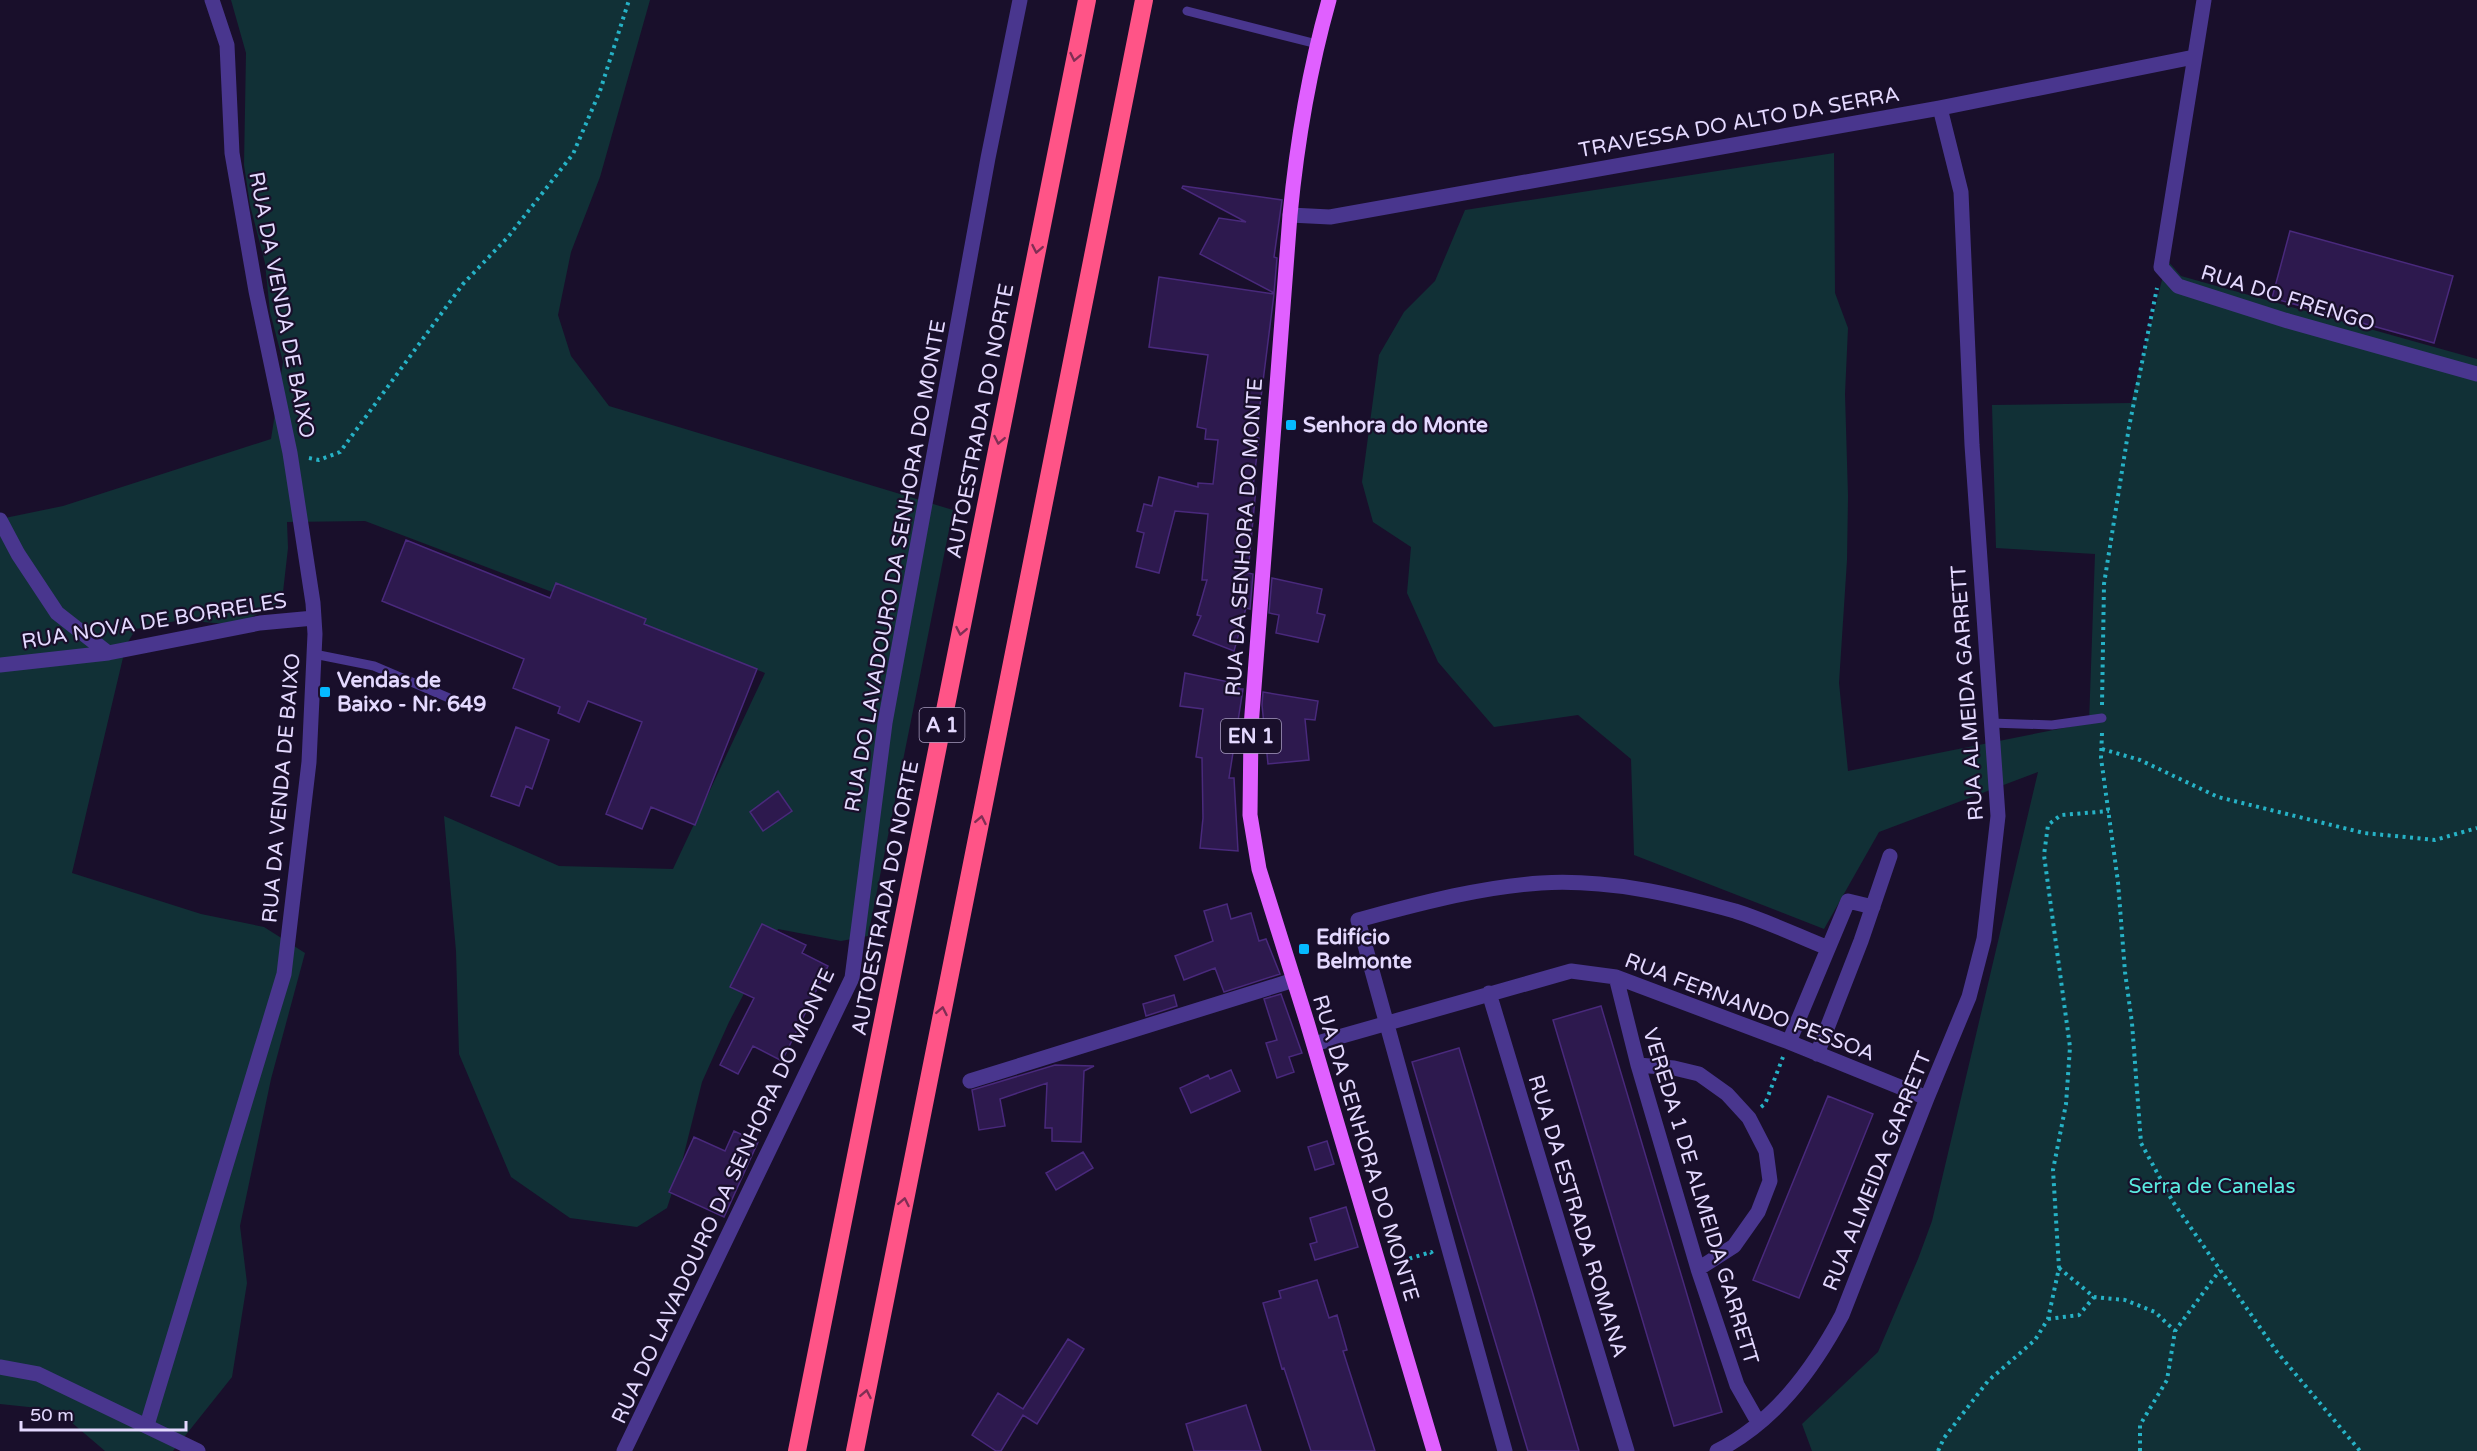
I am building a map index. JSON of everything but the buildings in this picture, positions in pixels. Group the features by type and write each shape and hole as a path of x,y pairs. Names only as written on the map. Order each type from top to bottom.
{"highway":[{"name":"AUTOESTRADA DO NORTE","path":"797,1451 1087,0"},
{"name":"A 1","path":"855,1451 1144,0"}],"main road":[{"name":"RUA DA SENHORA DO MONTE","path":"1329,0 1317,44 1297,147 1290,215 1252,716 1250,815 1259,869 1314,1044 1434,1451"}],"street":[{"name":"RUA DA VENDA DE BAIXO","path":"147,1425 284,974 309,762 314,654 314,618 290,453 256,291 232,153 227,45 212,0"},
{"name":"RUA DO LAVADOURO DA SENHORA DO MONTE","path":"624,1451 852,978 885,723 988,158 1020,0"},
{"path":"2161,267 2204,0"},
{"name":"TRAVESSA DO ALTO DA SERRA","path":"1290,215 1330,217 1940,108 2194,57"},
{"name":"RUA ALMEIDA GARRETT","path":"1717,1451 1739,1446 1758,1422 1796,1389 1842,1316 1969,997 1984,939 1998,816 1972,445 1961,192 1940,108"},
{"name":"RUA DO FRENGO","path":"2161,267 2178,286 2288,321 2477,374"},
{"path":"0,520 18,554 57,614 108,653"},
{"name":"RUA NOVA DE BORRELES","path":"0,665 108,653 260,623 314,618"},
{"path":"1817,1054 1890,856"},
{"path":"1505,1451 1358,920 1451,896 1541,883 1573,883 1646,890 1737,912 1828,948"},
{"path":"1788,1042 1848,901 1873,907"},
{"name":"RUA FERNANDO PESSOA","path":"1314,1044 1571,971 1616,977 1927,1098"},
{"name":"VEREDA 1 DE ALMEIDA GARRETT","path":"1616,977 1638,1065 1698,1269 1737,1385 1758,1422"},
{"path":"970,1081 1294,980"},
{"name":"RUA DA ESTRADA ROMANA","path":"1488,993 1627,1451"},
{"path":"1638,1065 1674,1068 1700,1074 1727,1094 1749,1118 1766,1151 1770,1181 1758,1212 1734,1246 1698,1269"},
{"path":"0,1367 38,1374 198,1451"}],"lane":[{"path":"1187,11 1317,44"},
{"path":"314,654 374,666 449,698"},
{"path":"1991,723 2052,725 2102,718"}],"path":[{"path":"290,453 319,460 340,452 463,284 508,237 573,154 600,91 629,0"},
{"path":"2161,267 2127,437 2104,584 2102,749 2132,1023 2140,1143 2173,1202 2277,1352 2360,1451"},
{"path":"2102,749 2140,760 2218,796 2364,833 2435,840 2477,828"},
{"path":"1938,1451 1944,1438 1988,1381 2035,1341 2048,1319 2059,1268 2053,1170 2066,1104 2070,1047 2044,855 2048,825 2061,815 2109,811"},
{"path":"1769,1094 1777,1074"},
{"path":"1380,1267 1431,1252 1436,1262"},
{"path":"2059,1268 2094,1297 2124,1300 2155,1311 2175,1331"},
{"path":"2140,1451 2140,1425 2167,1380 2175,1331 2220,1270"},
{"path":"2048,1319 2079,1315 2094,1297"}],"green space":[{"path":"231,0 650,0 600,177 571,252 558,315 571,356 609,406 953,510 868,936 841,941 778,929 729,1022 702,1082 682,1162 667,1208 637,1227 570,1218 511,1177 459,1054 456,951 444,816 559,866 673,869 765,673 365,521 287,522 288,548 282,601 237,625 181,620 136,629 126,645 72,873 201,914 264,927 305,953 271,1079 240,1226 247,1283 232,1377 173,1451 105,1451 57,1410 0,1404 0,519 63,506 271,439 283,362 270,312 265,263 250,205 244,165 246,53"},
{"name":"Serra de Canelas","path":"1834,153 1835,293 1848,328 1845,394 1847,560 1839,683 1848,771 2089,723 2095,554 1996,548 1992,405 2131,403 2167,260 2181,276 2477,359 2477,1451 1812,1451 1802,1424 1878,1352 1932,1221 2038,772 1879,832 1824,929 1634,855 1631,759 1578,715 1494,727 1438,662 1407,593 1411,547 1373,522 1362,482 1379,355 1404,312 1435,281 1465,210"}],"place":[{"name":"Senhora do Monte","path":"1291,425"},
{"name":"Vendas de Baixo - Nr. 649","path":"325,692"},
{"name":"Edifício Belmonte","path":"1304,949"}]}
